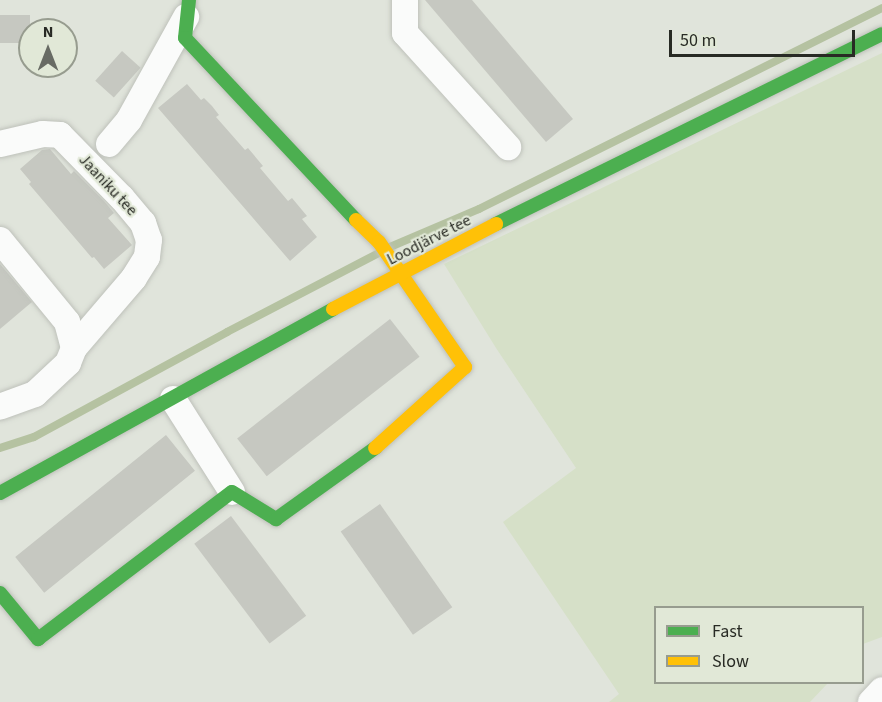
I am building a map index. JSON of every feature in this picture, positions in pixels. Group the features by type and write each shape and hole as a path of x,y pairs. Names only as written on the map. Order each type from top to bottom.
{"street":[{"path":"405,0 405,33 508,147"},
{"path":"109,144 129,120 188,8"},
{"path":"173,399 232,492 276,519 368,454 465,367 379,242 321,185 185,38 188,8"},
{"name":"Loodjärve tee","path":"0,493 173,399 397,268 882,34"},
{"name":"Jaaniku tee","path":"0,144 43,134 60,135 123,198 143,223 149,240 147,257 134,278 74,348 68,363 35,394 0,407"},
{"path":"0,240 67,322 74,348"},
{"path":"0,593 38,639 232,492"},
{"path":"871,702 882,690"}],"green space":[{"path":"882,53 882,637 864,644 864,606 654,606 654,684 827,684 810,702 609,702 619,694 503,522 576,468 496,348 444,264"}],"building":[{"path":"425,0 472,0 573,119 546,142"},
{"path":"0,15 30,15 30,18 18,18 18,43 0,43"},
{"path":"122,51 141,68 114,97 95,81"},
{"path":"187,84 201,100 204,98 212,106 219,115 216,117 245,150 248,148 263,166 260,168 288,201 292,198 307,216 302,219 317,237 290,261 158,108"},
{"path":"50,149 71,174 74,171 104,201 114,213 108,218 132,245 104,269 29,184 31,182 20,169 42,150"},
{"path":"0,264 32,302 0,329"},
{"path":"390,319 420,357 267,476 237,438"},
{"path":"166,435 195,471 44,593 15,557"},
{"path":"380,504 452,607 413,635 341,532"},
{"path":"231,516 306,616 269,644 194,544"}],"waterway":[{"path":"390,247 479,209 882,8"},
{"path":"0,448 34,437 377,254"}],"traffic: fast":[{"path":"189,0 185,38 356,220"},
{"path":"496,224 882,34"},
{"path":"0,493 333,309"},
{"path":"0,593 38,639 232,492 276,519 375,448"}],"traffic: slow":[{"path":"356,220 379,242 465,367 375,448"},
{"path":"333,309 496,224"}]}
